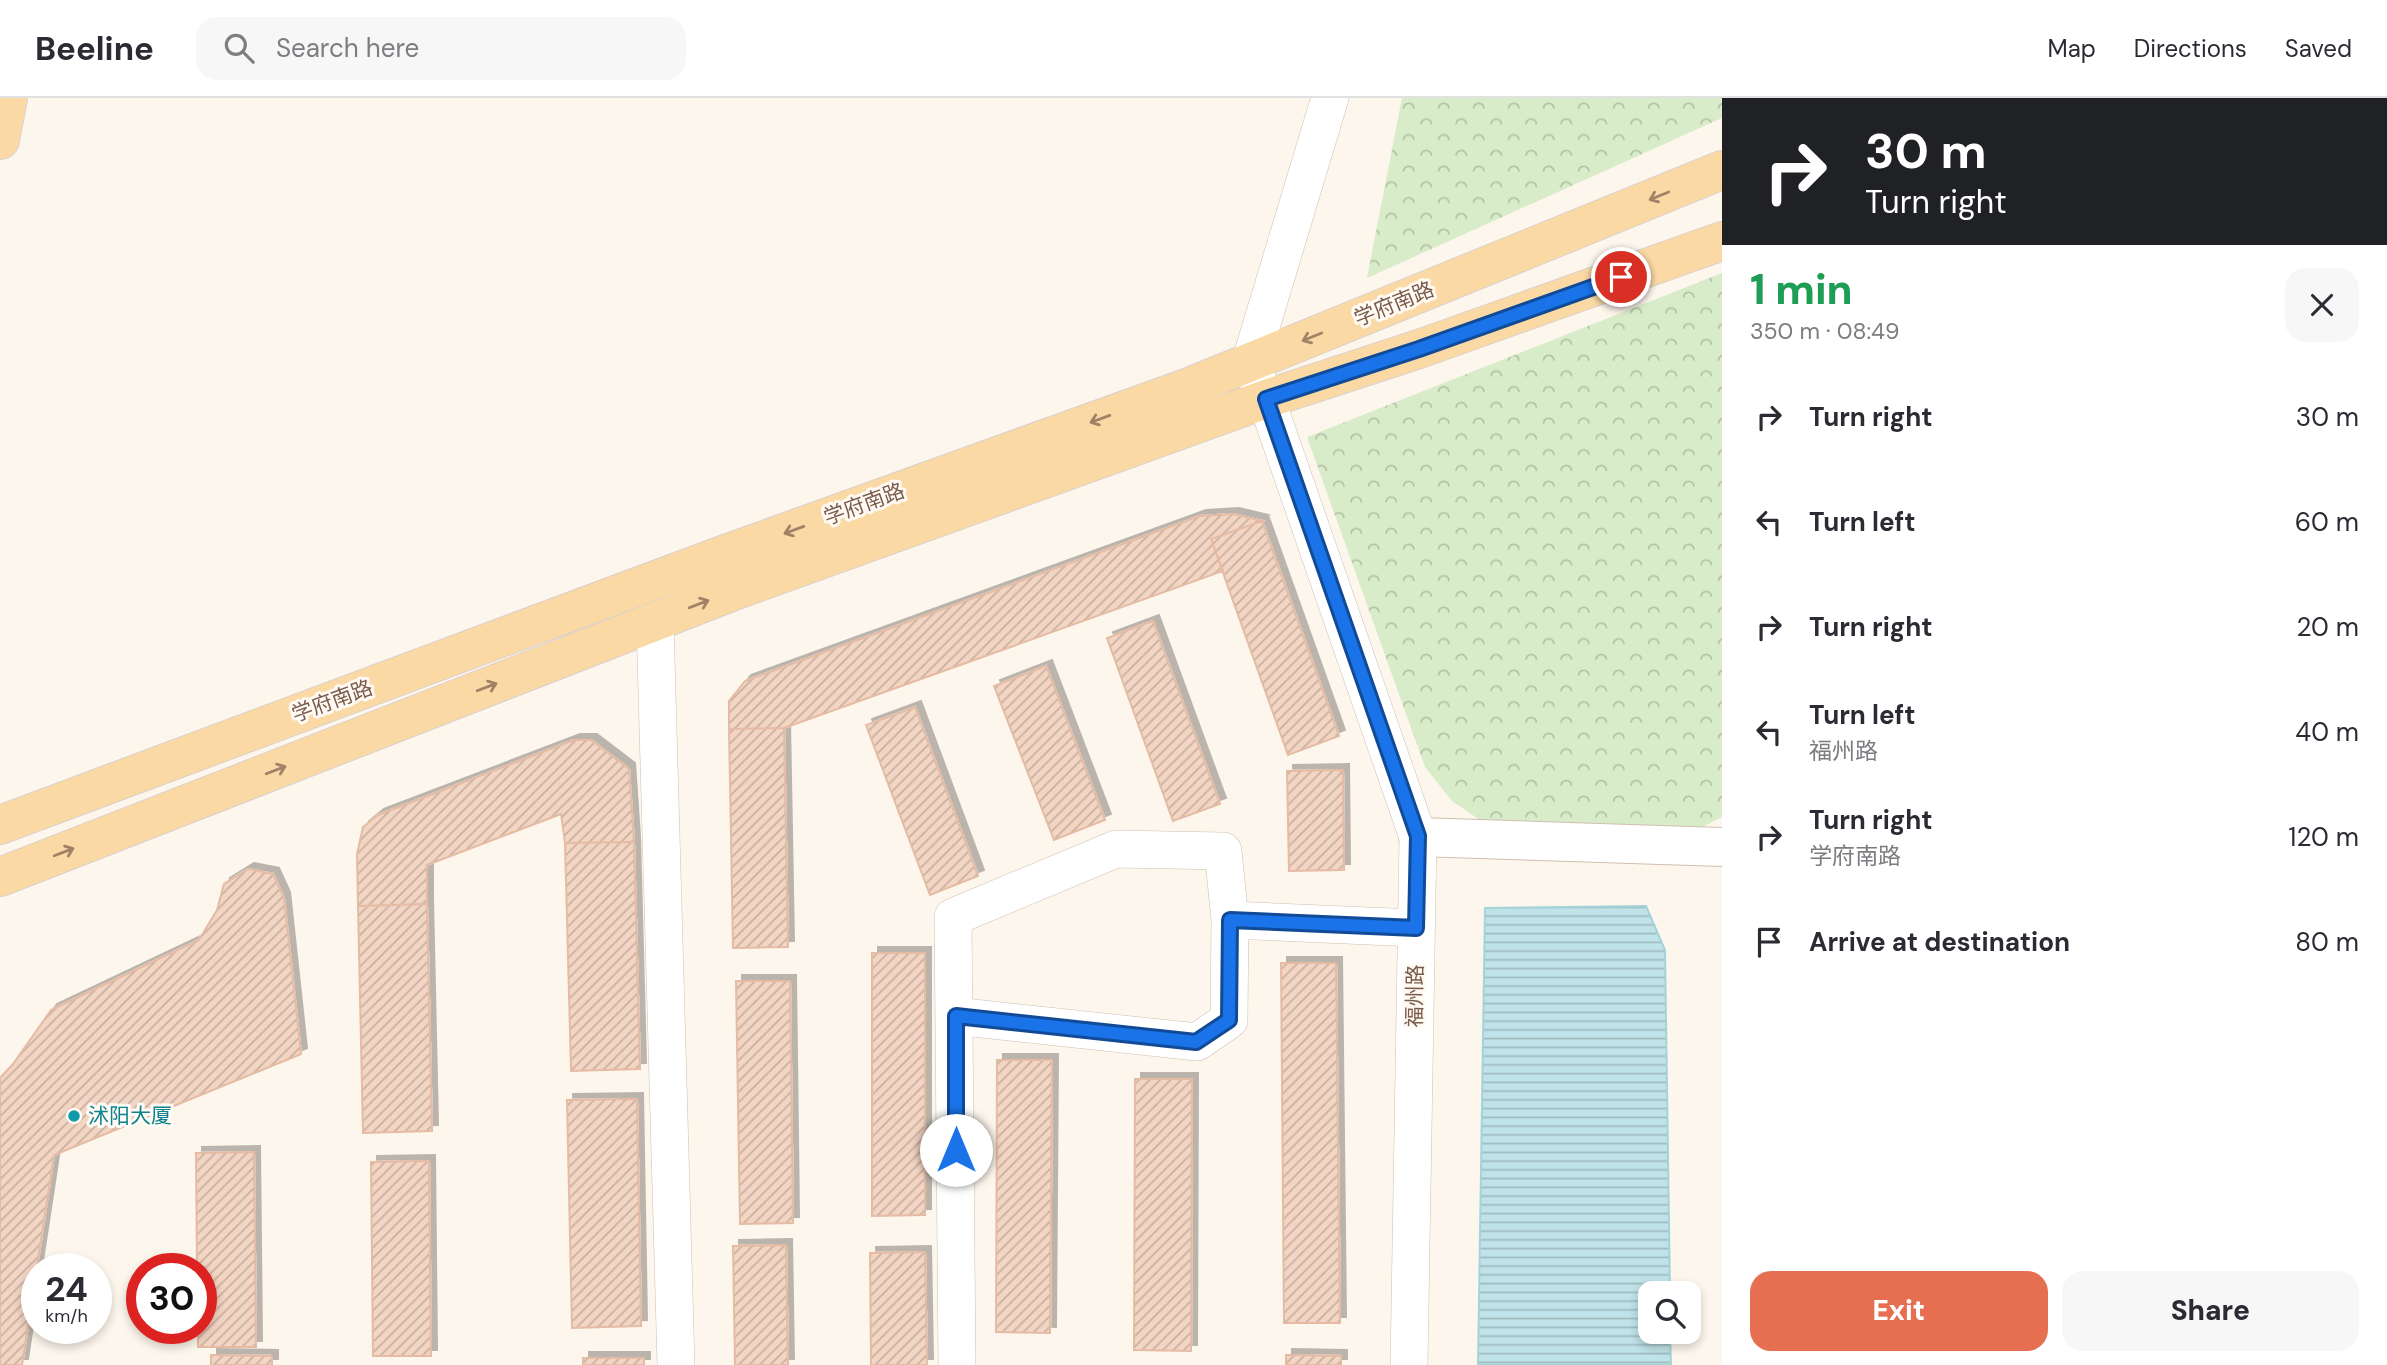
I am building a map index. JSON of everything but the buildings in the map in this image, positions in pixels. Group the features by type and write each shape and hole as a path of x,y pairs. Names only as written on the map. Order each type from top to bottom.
{"main road":[{"path":"0,140 8,98"},
{"name":"学府南路","path":"5,821 720,556 1189,387 1722,170"},
{"name":"学府南路","path":"0,877 731,592 1266,399 1419,349 1722,241"}],"street":[{"path":"1250,363 1330,98"},
{"name":"福州路","path":"1250,363 1266,399 1418,836 1409,1365"},
{"path":"655,622 676,1365"},
{"path":"1418,836 1722,846"},
{"path":"956,1016 1196,1042 1229,1020 1230,920 1223,850 1116,849 953,917 956,1016 957,1365"},
{"path":"1230,920 1416,928"}],"green space":[{"path":"1402,98 1722,98 1722,118 1367,278"},
{"path":"1722,273 1722,817 1700,828 1490,827 1452,801 1425,767 1307,437"}],"water":[{"path":"1646,906 1665,950 1670,1281 1638,1281 1638,1344 1670,1344 1671,1365 1478,1365 1485,908"}],"place":[{"name":"沭阳大厦","path":"74,1116"}],"route":[{"path":"956,1150 956,1016 1196,1042 1229,1020 1230,920 1416,928 1418,836 1266,399 1419,349 1621,277"}]}
